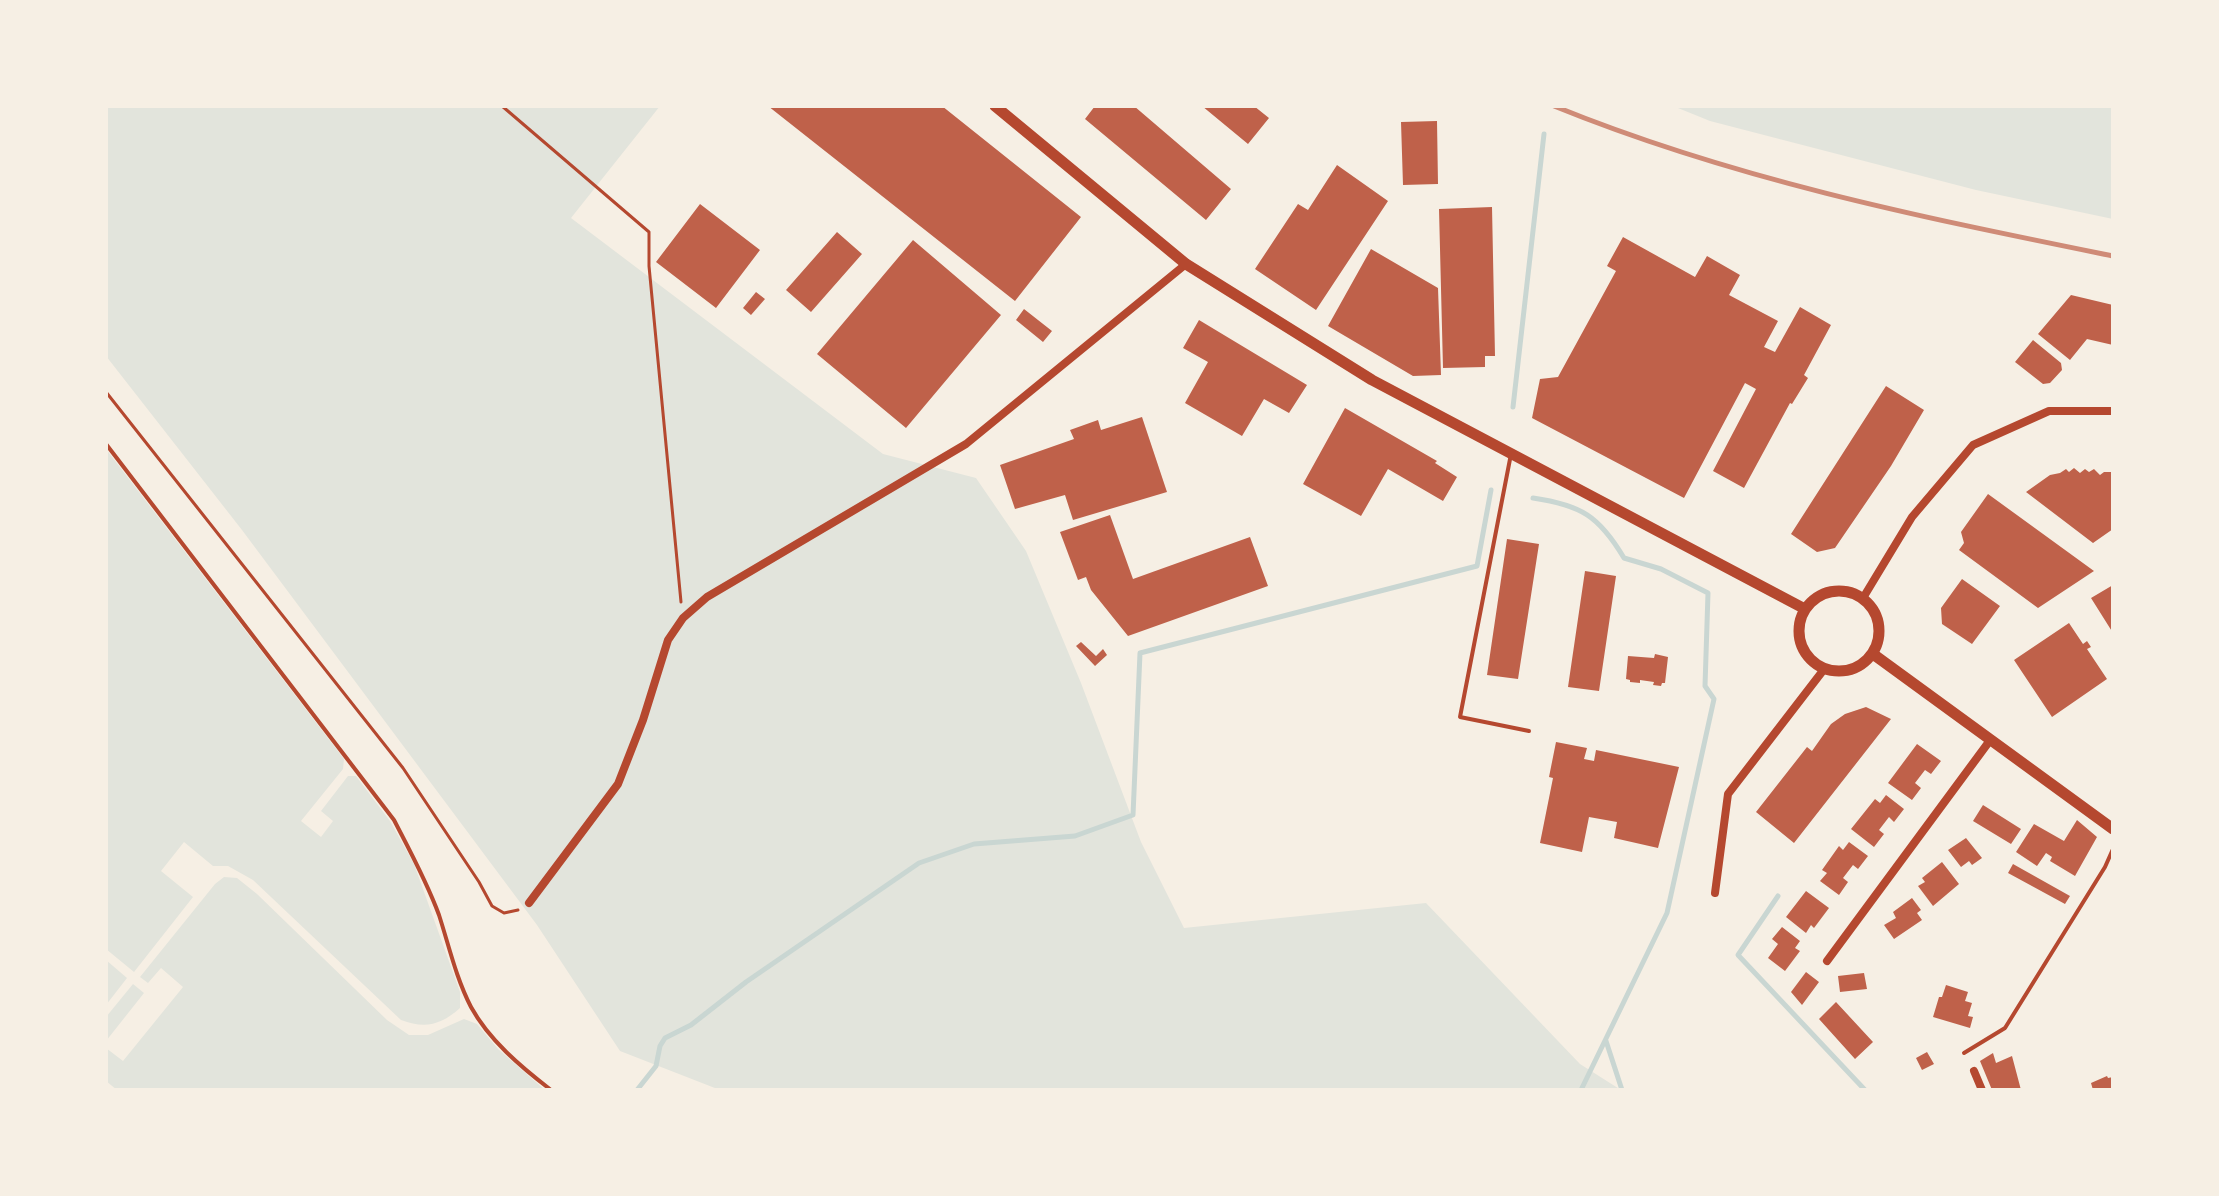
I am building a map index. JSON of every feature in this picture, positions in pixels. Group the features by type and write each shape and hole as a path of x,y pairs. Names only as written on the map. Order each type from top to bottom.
{"street":[{"path":"995,106 1186,264 1372,380 1805,609"},
{"path":"529,903 618,784 643,720 668,640 683,618 707,597 966,444 1186,264"},
{"path":"1863,598 1912,517 1973,445 2049,411 2113,411"},
{"path":"1838,590 1863,598 1878,618 1880,631 1873,654 1863,664 1851,670 1838,671 1825,668 1806,654 1801,643 1800,620 1814,599 1838,590"},
{"path":"1873,654 2113,829"},
{"path":"1715,893 1728,794 1825,668"},
{"path":"1827,961 1991,739"},
{"path":"1974,1071 1982,1090"}],"lane":[{"path":"106,444 394,820 422,873 453,964 472,1008 495,1041 551,1090"},
{"path":"1512,452 1460,717 1529,731"},
{"path":"1964,1053 2005,1028 2105,867 2113,849"}],"path":[{"path":"502,106 649,232 649,266 683,618"},
{"path":"106,392 403,768 492,906 504,913 516,912 529,903"}],"shaded area":[{"path":"106,106 660,106 571,218 883,454 976,478 1026,551 1081,683 1141,842 1184,928 1426,903 1580,1064 1621,1090 720,1090 620,1051 537,925 242,530 106,356"},
{"path":"1673,106 2113,106 2113,219 1976,190 1710,121"},
{"path":"106,449 344,759 343,769 301,821 321,837 333,821 321,811 348,776 356,776 390,821 414,864 460,992 460,1008 446,1018 425,1025 401,1020 253,880 228,866 213,866 184,842 161,871 193,897 134,972 106,949"},
{"path":"224,877 237,878 257,894 387,1020 409,1035 428,1035 464,1019 477,1024 498,1049 545,1090 117,1090 106,1081 106,1048 123,1061 183,987 161,968 148,983 140,977"},
{"path":"106,960 127,978 106,1005"},
{"path":"133,984 144,993 106,1041 106,1017"}],"building":[{"path":"768,106 942,106 1081,217 1015,301"},
{"path":"1095,106 1134,106 1231,189 1206,220 1085,119"},
{"path":"1202,106 1254,106 1269,118 1248,144"},
{"path":"1437,121 1438,184 1403,185 1401,122"},
{"path":"1337,165 1388,201 1316,310 1255,269 1298,204 1308,210"},
{"path":"700,204 760,250 716,308 656,262"},
{"path":"1492,207 1495,356 1485,356 1485,367 1443,368 1439,209"},
{"path":"837,232 862,254 811,312 786,290"},
{"path":"1623,237 1695,277 1707,256 1740,275 1729,295 1778,321 1764,347 1775,352 1800,307 1831,325 1804,375 1808,378 1790,403 1744,488 1713,471 1756,389 1745,383 1684,498 1532,418 1540,379 1558,377 1616,271 1607,266"},
{"path":"913,240 1001,315 906,428 817,354"},
{"path":"1371,249 1438,288 1441,375 1413,376 1328,326"},
{"path":"756,292 765,299 751,315 743,308"},
{"path":"2071,295 2113,305 2113,345 2087,339 2070,360 2038,334"},
{"path":"1024,309 1052,331 1043,342 1016,320"},
{"path":"1199,320 1307,385 1289,413 1264,399 1242,436 1185,403 1208,362 1183,348"},
{"path":"2033,340 2061,363 2062,370 2050,383 2043,384 2015,362"},
{"path":"1886,386 1924,410 1891,466 1835,548 1817,552 1791,534"},
{"path":"1345,408 1437,461 1435,463 1457,477 1443,501 1388,469 1361,516 1303,484"},
{"path":"1142,417 1167,492 1073,520 1065,495 1015,509 1000,465 1074,439 1070,430 1098,420 1101,430"},
{"path":"2074,468 2080,473 2085,469 2089,472 2094,469 2100,475 2113,472 2113,529 2093,543 2026,492 2050,475 2066,469 2069,472"},
{"path":"1988,494 2094,571 2038,608 1959,550 1964,543 1961,532"},
{"path":"1110,515 1133,579 1250,537 1268,586 1128,636 1091,590 1086,577 1078,580 1060,532"},
{"path":"1507,539 1539,544 1518,679 1487,675"},
{"path":"1585,571 1616,576 1599,691 1568,687"},
{"path":"1962,579 2000,606 1972,644 1942,624 1941,608"},
{"path":"2113,585 2113,633 2091,598"},
{"path":"2069,623 2083,644 2087,641 2091,647 2087,649 2107,679 2052,717 2014,660"},
{"path":"1081,642 1096,656 1103,649 1107,655 1095,666 1076,646"},
{"path":"1655,654 1668,657 1665,683 1661,686 1653,685 1654,682 1630,682 1626,679 1628,656 1654,658"},
{"path":"1866,707 1891,719 1794,843 1756,812 1807,747 1812,751 1831,724 1845,714"},
{"path":"1556,742 1587,748 1584,759 1594,761 1596,750 1679,767 1658,848 1614,838 1617,822 1589,817 1582,852 1540,843 1553,778 1549,777"},
{"path":"1917,744 1941,761 1931,774 1925,770 1915,783 1921,788 1912,800 1888,783"},
{"path":"1886,795 1904,809 1894,822 1889,817 1879,830 1884,834 1874,847 1851,829 1875,799 1880,803"},
{"path":"1983,805 2021,829 2011,844 1973,821"},
{"path":"2077,820 2097,837 2075,876 2050,861 2052,857 2046,853 2037,866 2016,852 2034,824 2064,841"},
{"path":"1966,838 1982,858 1972,865 1969,861 1961,867 1948,850"},
{"path":"1849,842 1868,856 1858,869 1853,865 1843,878 1848,882 1839,895 1820,881 1827,873 1822,870 1839,846 1843,850"},
{"path":"1942,862 1959,884 1933,906 1918,886 1925,882 1922,878"},
{"path":"2013,864 2070,896 2065,904 2008,873"},
{"path":"1806,891 1829,908 1814,928 1811,925 1806,933 1786,917"},
{"path":"1912,898 1921,910 1917,913 1922,920 1894,939 1884,925 1896,918 1893,912"},
{"path":"1782,927 1800,941 1795,948 1800,951 1785,971 1768,958 1778,944 1772,939"},
{"path":"1806,972 1819,982 1802,1005 1791,992"},
{"path":"1864,973 1867,989 1840,992 1838,976"},
{"path":"1946,985 1968,992 1965,1001 1972,1003 1968,1016 1973,1017 1970,1028 1933,1017"},
{"path":"1836,1002 1873,1042 1855,1059 1819,1019"},
{"path":"1927,1052 1934,1064 1922,1070 1916,1058"},
{"path":"1993,1053 1996,1063 2012,1056 2021,1090 1992,1090 1980,1061"},
{"path":"2107,1076 2113,1077 2113,1090 2093,1090 2091,1083"}],"waterway":[{"path":"1513,407 1544,134"},
{"path":"637,1090 656,1066 665,1038 691,1025 746,982 919,863 974,844 1075,836 1133,815 1140,653 1477,566 1491,490"},
{"path":"1533,498 1576,509 1597,522 1624,558 1661,569 1708,593 1705,686 1714,699 1667,913 1581,1090"},
{"path":"1778,896 1738,955 1865,1090"},
{"path":"1606,1041 1622,1090"}],"railway":[{"path":"1554,106 1622,132 1760,176 1970,227 2113,256"}]}
